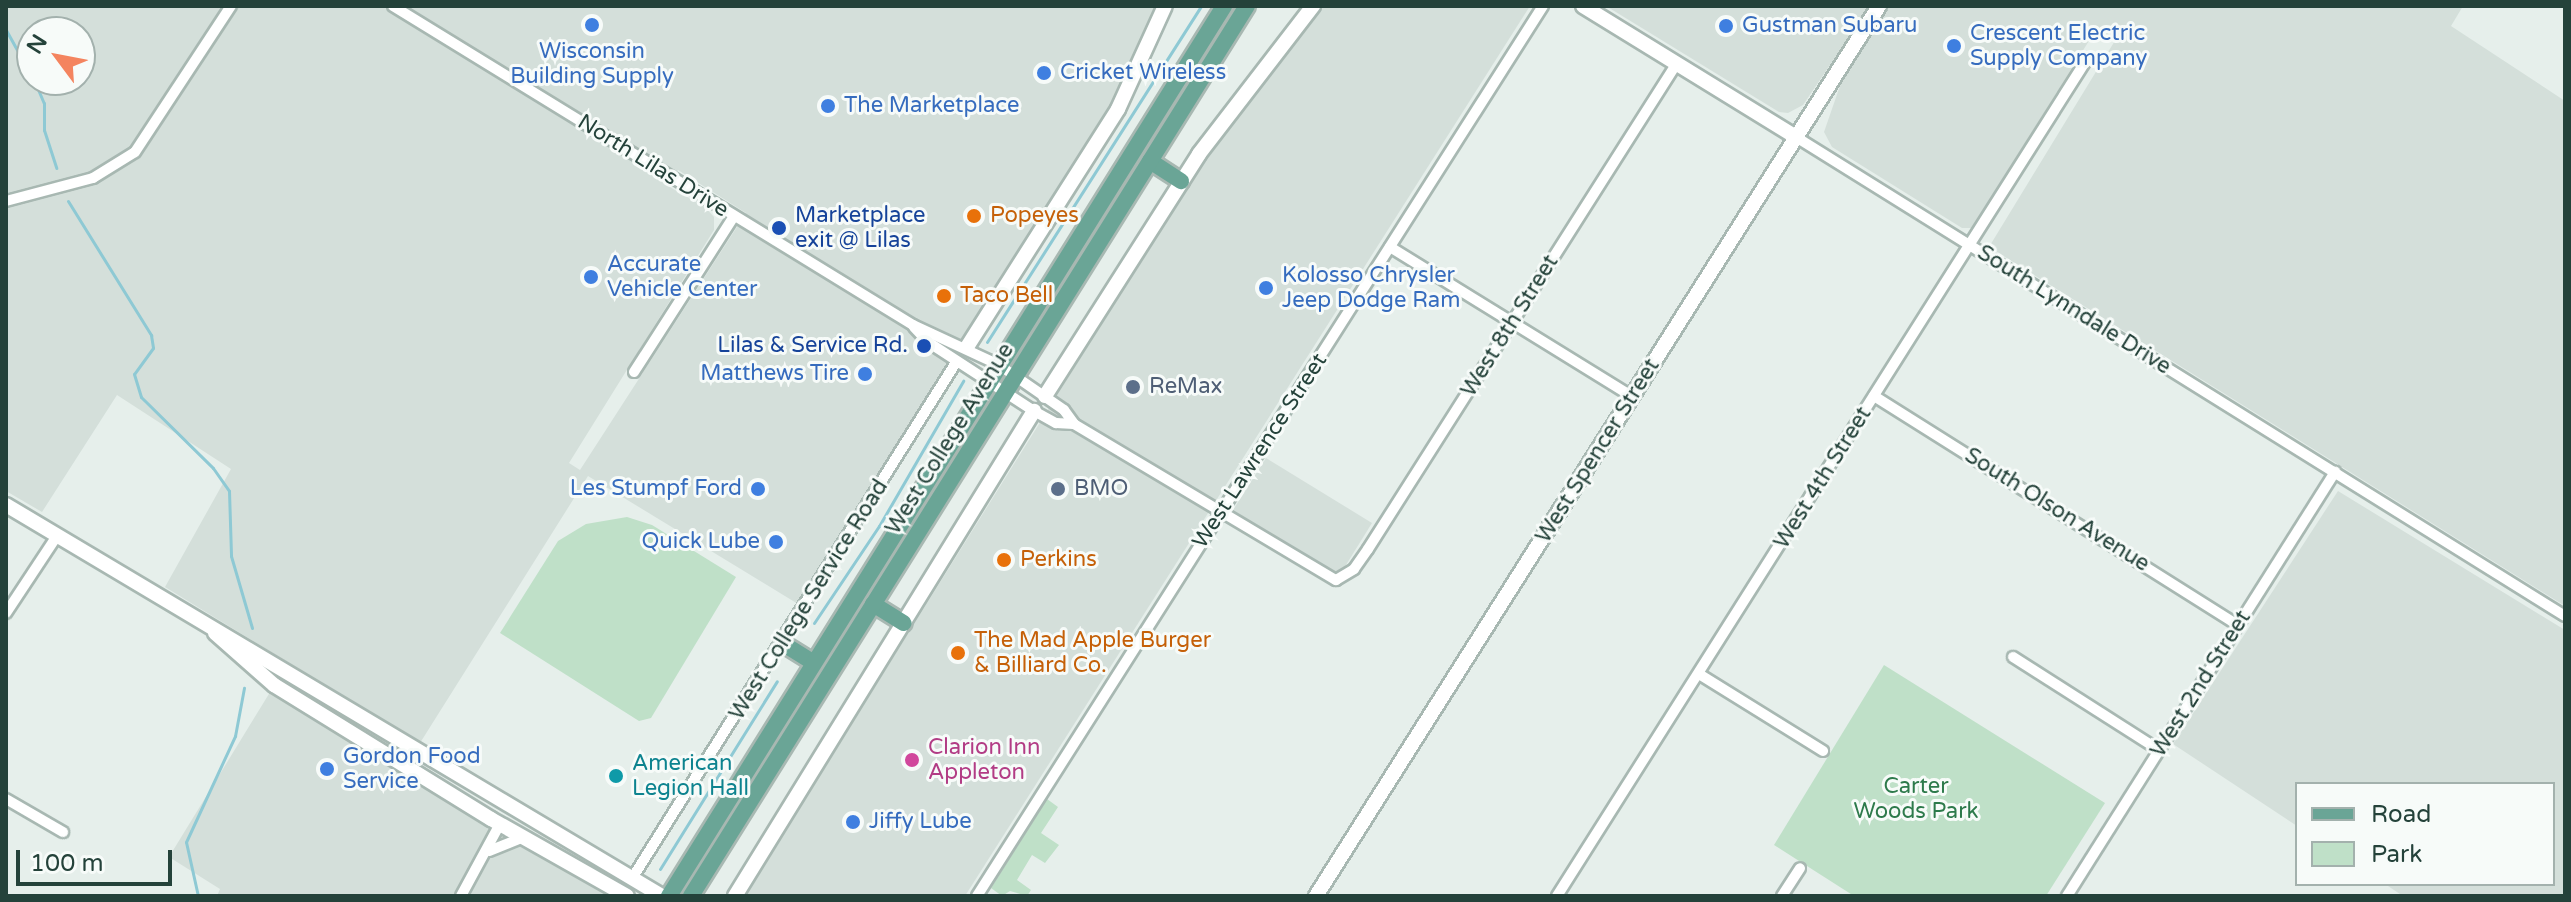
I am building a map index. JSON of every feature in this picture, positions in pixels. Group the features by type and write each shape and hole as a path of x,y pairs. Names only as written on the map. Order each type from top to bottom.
{"main road":[{"name":"West College Avenue","path":"669,896 1224,6"},
{"name":"West College Avenue","path":"691,896 1247,6"},
{"path":"1150,161 1181,181"},
{"path":"873,604 903,623"},
{"path":"782,643 813,662"}],"street":[{"path":"6,201 93,178 135,152 231,6"},
{"name":"North Lilas Drive","path":"393,6 913,325 957,361 1034,411 1056,423 1074,424"},
{"path":"967,347 1118,109 1165,6"},
{"path":"1045,396 1181,181 1313,6"},
{"name":"West Lawrence Street","path":"977,896 1543,6"},
{"name":"South Lynndale Drive","path":"1583,6 2565,616"},
{"name":"West Spencer Street","path":"1316,896 1879,6"},
{"name":"West 4th Street","path":"1557,896 2087,59"},
{"name":"West 8th Street","path":"1221,514 1336,580 1354,569 1677,63"},
{"path":"634,372 734,216"},
{"path":"1390,247 1633,397"},
{"name":"North Lilas Drive","path":"913,325 967,347 999,365 1045,396 1074,424"},
{"name":"West College Service Road","path":"633,877 957,361"},
{"name":"South Olson Avenue","path":"1874,396 2238,625"},
{"path":"735,896 1034,411"},
{"path":"1074,424 1221,514"},
{"name":"West 2nd Street","path":"2067,896 2335,472"},
{"path":"6,505 215,633 278,665 662,896"},
{"path":"6,613 57,536"},
{"path":"215,633 274,685 500,824 627,896"},
{"path":"2013,657 2159,750"},
{"path":"1699,674 1823,751"},
{"path":"6,799 63,832"},
{"path":"461,896 489,851 500,824 513,818 547,836 566,837"},
{"path":"489,851 524,837"},
{"path":"1782,896 1800,868"}],"shaded area":[{"path":"6,6 1155,6 1114,98 798,604 588,476 420,743 165,587 231,469 117,395 42,512 6,491","holes":["678,170 746,213 580,470 569,463 714,230 714,217 705,207 668,186"]},
{"path":"1321,6 1530,6 965,896 744,896 1194,176"},
{"path":"1606,6 1870,6 1803,105 1788,113 1779,112"},
{"path":"1889,6 2463,6 2451,26 2565,101 2565,606 1989,247 2116,39 2097,28 1972,228 1962,228 1832,147 1824,132 1842,80"},
{"path":"1266,458 1372,523 1341,573 1327,572 1233,510"},
{"path":"2338,491 2565,630 2565,896 2403,896 2388,886 2555,886 2555,782 2295,782 2295,825 2173,744"},
{"path":"272,689 611,896 217,896 220,889 169,857"}],"green space":[{"path":"627,517 652,525 736,577 651,718 639,721 500,633 558,541 586,524"},
{"name":"Carter Woods Park","path":"1884,665 2105,803 2046,896 1854,896 1774,845"},
{"path":"1047,799 1058,807 1041,833 1059,845 1045,863 1032,855 1017,880 1031,890 1027,896 1010,891 1002,896 991,888"}],"waterway":[{"path":"987,342 1201,6"},
{"path":"6,30 16,48"},
{"path":"41,96 44,103 44,130 56,168"},
{"path":"68,201 151,335 153,348 134,374 141,397 213,468 229,491 231,556 252,628"},
{"path":"814,623 879,526 963,381"},
{"path":"660,869 777,681"},
{"path":"198,896 186,842 235,736 244,688"}],"place":[{"name":"Wisconsin Building Supply","path":"592,25"},
{"name":"Gustman Subaru","path":"1726,26"},
{"name":"Crescent Electric Supply Company","path":"1954,46"},
{"name":"Cricket Wireless","path":"1044,73"},
{"name":"The Marketplace","path":"828,106"},
{"name":"Popeyes","path":"974,216"},
{"name":"Marketplace exit @ Lilas","path":"779,228"},
{"name":"Accurate Vehicle Center","path":"591,277"},
{"name":"Kolosso Chrysler Jeep Dodge Ram","path":"1266,288"},
{"name":"Taco Bell","path":"944,296"},
{"name":"Lilas & Service Rd.","path":"924,346"},
{"name":"Matthews Tire","path":"865,374"},
{"name":"ReMax","path":"1133,387"},
{"name":"Les Stumpf Ford","path":"758,489"},
{"name":"BMO","path":"1058,489"},
{"name":"Quick Lube","path":"776,542"},
{"name":"Perkins","path":"1004,560"},
{"name":"The Mad Apple Burger & Billiard Co.","path":"958,653"},
{"name":"Clarion Inn Appleton","path":"912,760"},
{"name":"Gordon Food Service","path":"327,769"},
{"name":"American Legion Hall","path":"616,776"},
{"name":"Jiffy Lube","path":"853,822"}]}
